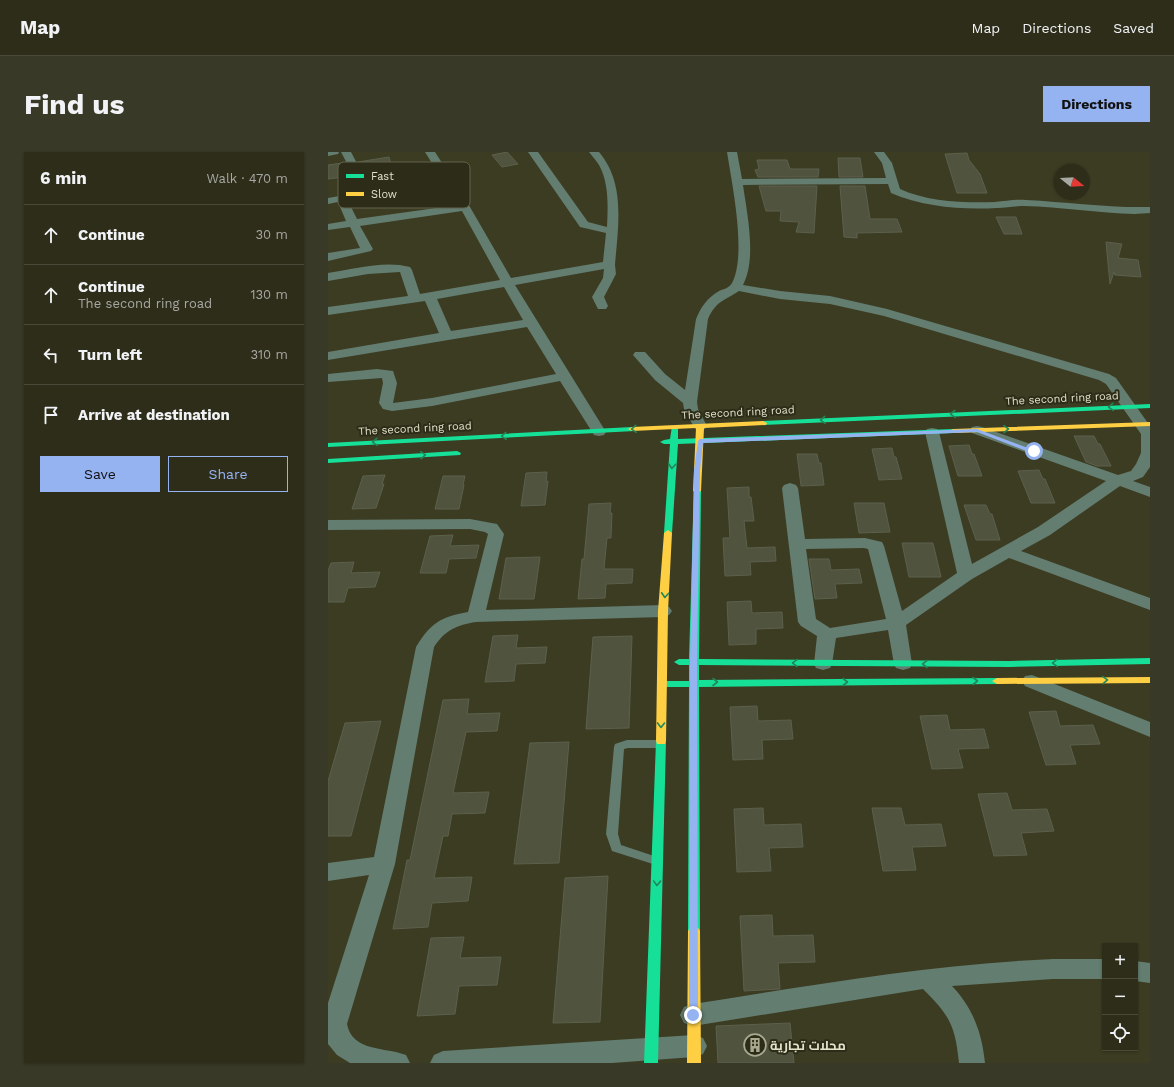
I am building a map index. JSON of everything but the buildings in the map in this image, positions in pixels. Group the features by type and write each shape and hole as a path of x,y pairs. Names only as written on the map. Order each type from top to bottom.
{"main road":[{"name":"The second ring road","path":"328,445 675,427 1150,406"},
{"path":"651,443 1146,424"},
{"path":"694,1054 694,662 697,470 700,426"},
{"path":"651,1056 658,862 664,611 675,427"},
{"path":"328,461 463,453"},
{"path":"663,662 1010,664 1150,661"},
{"path":"662,684 695,682 1150,680"}],"street":[{"path":"328,153 334,152"},
{"path":"346,152 351,162"},
{"path":"430,152 436,162"},
{"path":"533,152 584,225 611,231"},
{"path":"594,152 600,157 607,168 613,189 609,265 611,270 609,278 598,296 602,306"},
{"path":"675,427 690,406 704,312 707,306 714,300 736,287 742,272 744,242 732,152"},
{"path":"879,152 887,163 895,191 918,200 996,205 1028,203 1115,210 1150,210"},
{"path":"737,182 892,181"},
{"path":"328,201 338,200"},
{"path":"328,257 367,249 346,208"},
{"path":"328,227 458,208"},
{"path":"466,208 531,322 599,432"},
{"path":"328,311 415,299 609,265"},
{"path":"328,277 403,268 406,270 415,299"},
{"path":"736,287 780,295 847,303 894,315 1094,374 1111,381 1128,407 1146,424 1148,434 1149,443 1148,453 1144,464 1144,475 1118,480 1044,531 966,575 896,623 827,634 807,622 790,488"},
{"path":"429,296 447,336"},
{"path":"328,356 531,322"},
{"path":"640,355 690,406 700,426"},
{"path":"328,378 377,373 388,374 390,383 386,403 388,406 392,407 432,402 565,376"},
{"path":"977,430 1150,492"},
{"path":"932,432 966,575"},
{"path":"328,524 470,524 490,528 496,534 476,616"},
{"path":"797,544 865,543 876,546 896,623 903,664"},
{"path":"1008,552 1150,604"},
{"path":"397,1063 366,1058 351,1051 339,1040 334,1024 384,864 425,647 436,630 446,623 476,616 664,611"},
{"path":"823,664 827,634"},
{"path":"1032,681 1150,730"},
{"path":"328,872 384,864"},
{"path":"693,1015 928,978 1003,971 1061,968 1102,969"},
{"path":"1138,971 1150,973"},
{"path":"928,978 951,1000 963,1018 971,1044 972,1063"},
{"path":"443,1063 694,1054"}],"lane":[{"path":"658,862 616,848 612,834 619,747 627,744 661,744"}],"traffic: fast":[{"path":"763,423 1150,406"},
{"path":"668,533 675,428"},
{"path":"328,445 632,429"},
{"path":"664,442 953,431"},
{"path":"328,461 457,453"},
{"path":"694,931 694,662 697,491"},
{"path":"679,662 1010,664 1150,661"},
{"path":"662,684 997,681"},
{"path":"651,1063 661,741"}],"traffic: slow":[{"path":"632,429 763,423"},
{"path":"953,431 1150,424"},
{"path":"697,491 700,426"},
{"path":"661,741 663,611 668,533"},
{"path":"997,681 1150,680"},
{"path":"694,931 694,1063"}],"place":[{"name":"محلات تجارية","path":"755,1045"}],"route":[{"path":"693,1015 694,662 697,470 700,441 977,430 1034,451"}]}
